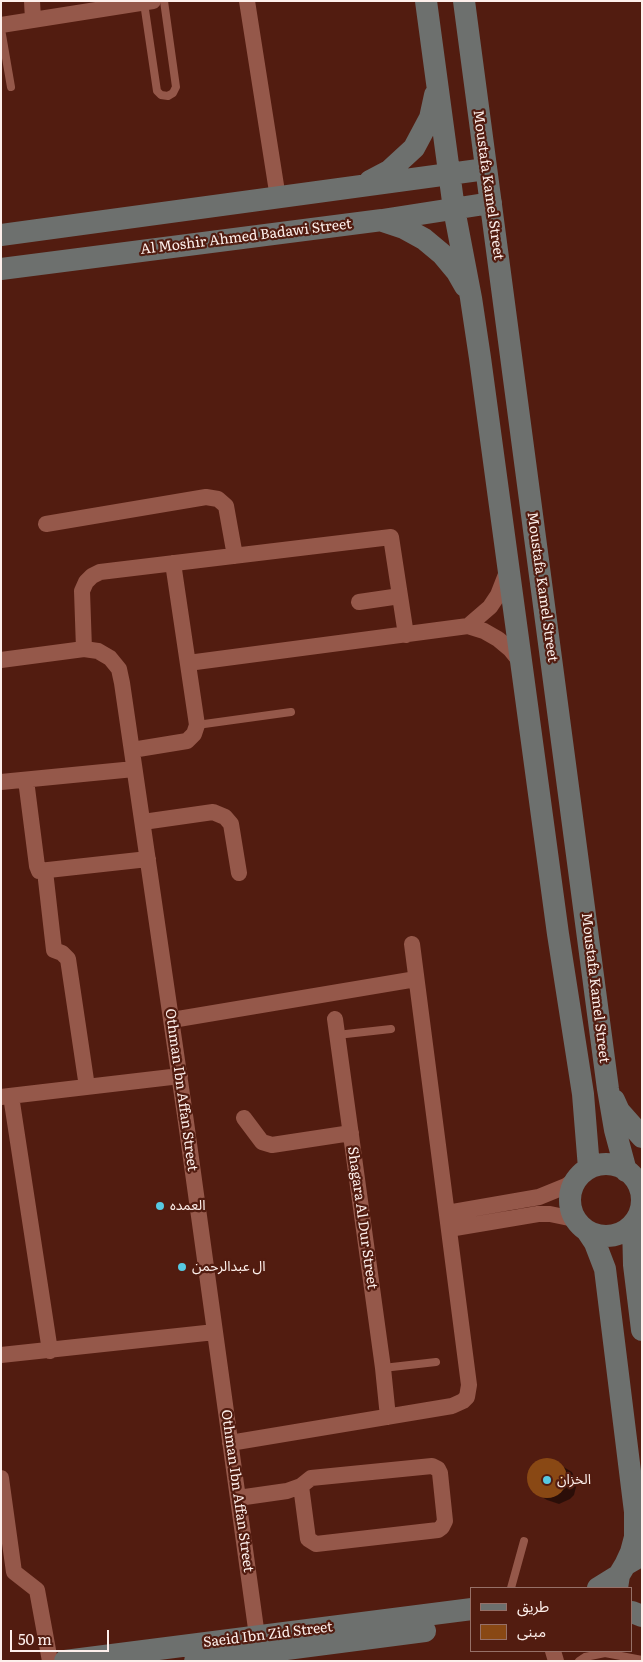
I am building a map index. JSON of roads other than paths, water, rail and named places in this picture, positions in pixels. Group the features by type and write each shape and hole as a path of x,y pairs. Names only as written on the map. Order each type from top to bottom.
{"street":[{"path":"32,1 34,20"},
{"path":"247,1 278,198"},
{"name":"Moustafa Kamel Street","path":"426,1 454,209 470,298 558,934 585,1113 584,1173"},
{"name":"Moustafa Kamel Street","path":"464,1 610,1099 633,1174"},
{"path":"1,25 148,2"},
{"path":"359,187 389,171 414,148 430,118 437,84"},
{"path":"1,235 486,169"},
{"name":"Al Moshir Ahmed Badawi Street","path":"1,269 382,220 491,203"},
{"path":"382,220 404,228 424,239 442,254 457,272 470,298"},
{"path":"46,524 206,497 218,499 226,506 235,556"},
{"path":"84,650 82,591 86,582 100,572 390,538 406,634"},
{"path":"132,750 187,741 194,734 198,725 173,563"},
{"path":"468,626 480,618 494,601 504,582 508,568"},
{"path":"359,602 400,596"},
{"path":"188,663 468,626 484,631 498,639 522,664"},
{"name":"Othman Ibn Affan Street","path":"1,660 84,650 98,651 110,658 119,669 180,1076 257,1636"},
{"path":"1,782 134,769"},
{"path":"26,780 37,866 40,871 148,859"},
{"path":"143,822 213,812 225,817 231,824 239,873"},
{"path":"45,871 54,950 62,953 68,959 87,1087"},
{"path":"230,1444 458,1404 467,1397 469,1391 412,944"},
{"path":"172,1020 416,979"},
{"name":"Shagara Al Dur Street","path":"336,1027 383,1368 388,1417"},
{"path":"50,1350 6,1097 180,1076"},
{"path":"585,1113 594,1122 606,1120 610,1115 610,1099"},
{"path":"610,1099 642,1137"},
{"path":"244,1118 262,1142 272,1145 350,1133"},
{"path":"448,1221 539,1197 566,1186 584,1173 604,1164 619,1167 633,1174 642,1200 637,1219 637,1264 642,1330"},
{"path":"584,1173 573,1185 569,1202 580,1225 595,1242 601,1256 606,1279 639,1522 626,1571 600,1587"},
{"path":"448,1221 550,1214 580,1225 596,1235 611,1236 625,1230 637,1219"},
{"path":"606,1279 619,1270 630,1271 637,1264"},
{"path":"1,1355 215,1332"},
{"path":"238,1498 287,1491 301,1486 311,1478 435,1466 440,1473 445,1521 438,1530 316,1544 308,1539 301,1486"},
{"path":"1,1478 4,1522 14,1572 37,1590 40,1597 50,1661"},
{"name":"Saeid Ibn Zid Street","path":"65,1661 470,1609"},
{"name":"Saeid Ibn Zid Street","path":"195,1661 470,1624"}],"lane":[{"path":"148,2 157,91 161,95 168,96 173,93 176,87 164,1"},
{"path":"1,29 11,88"},
{"path":"198,725 291,712"},
{"path":"336,1027 391,1029"},
{"path":"383,1368 436,1362"},
{"path":"511,1587 524,1540"},
{"path":"579,1661 584,1657 605,1654 642,1660"}],"place":[{"name":"العمده","path":"160,1206"},
{"name":"ال عبدالرحمن","path":"182,1267"},
{"name":"الخزان","path":"547,1480"}]}
